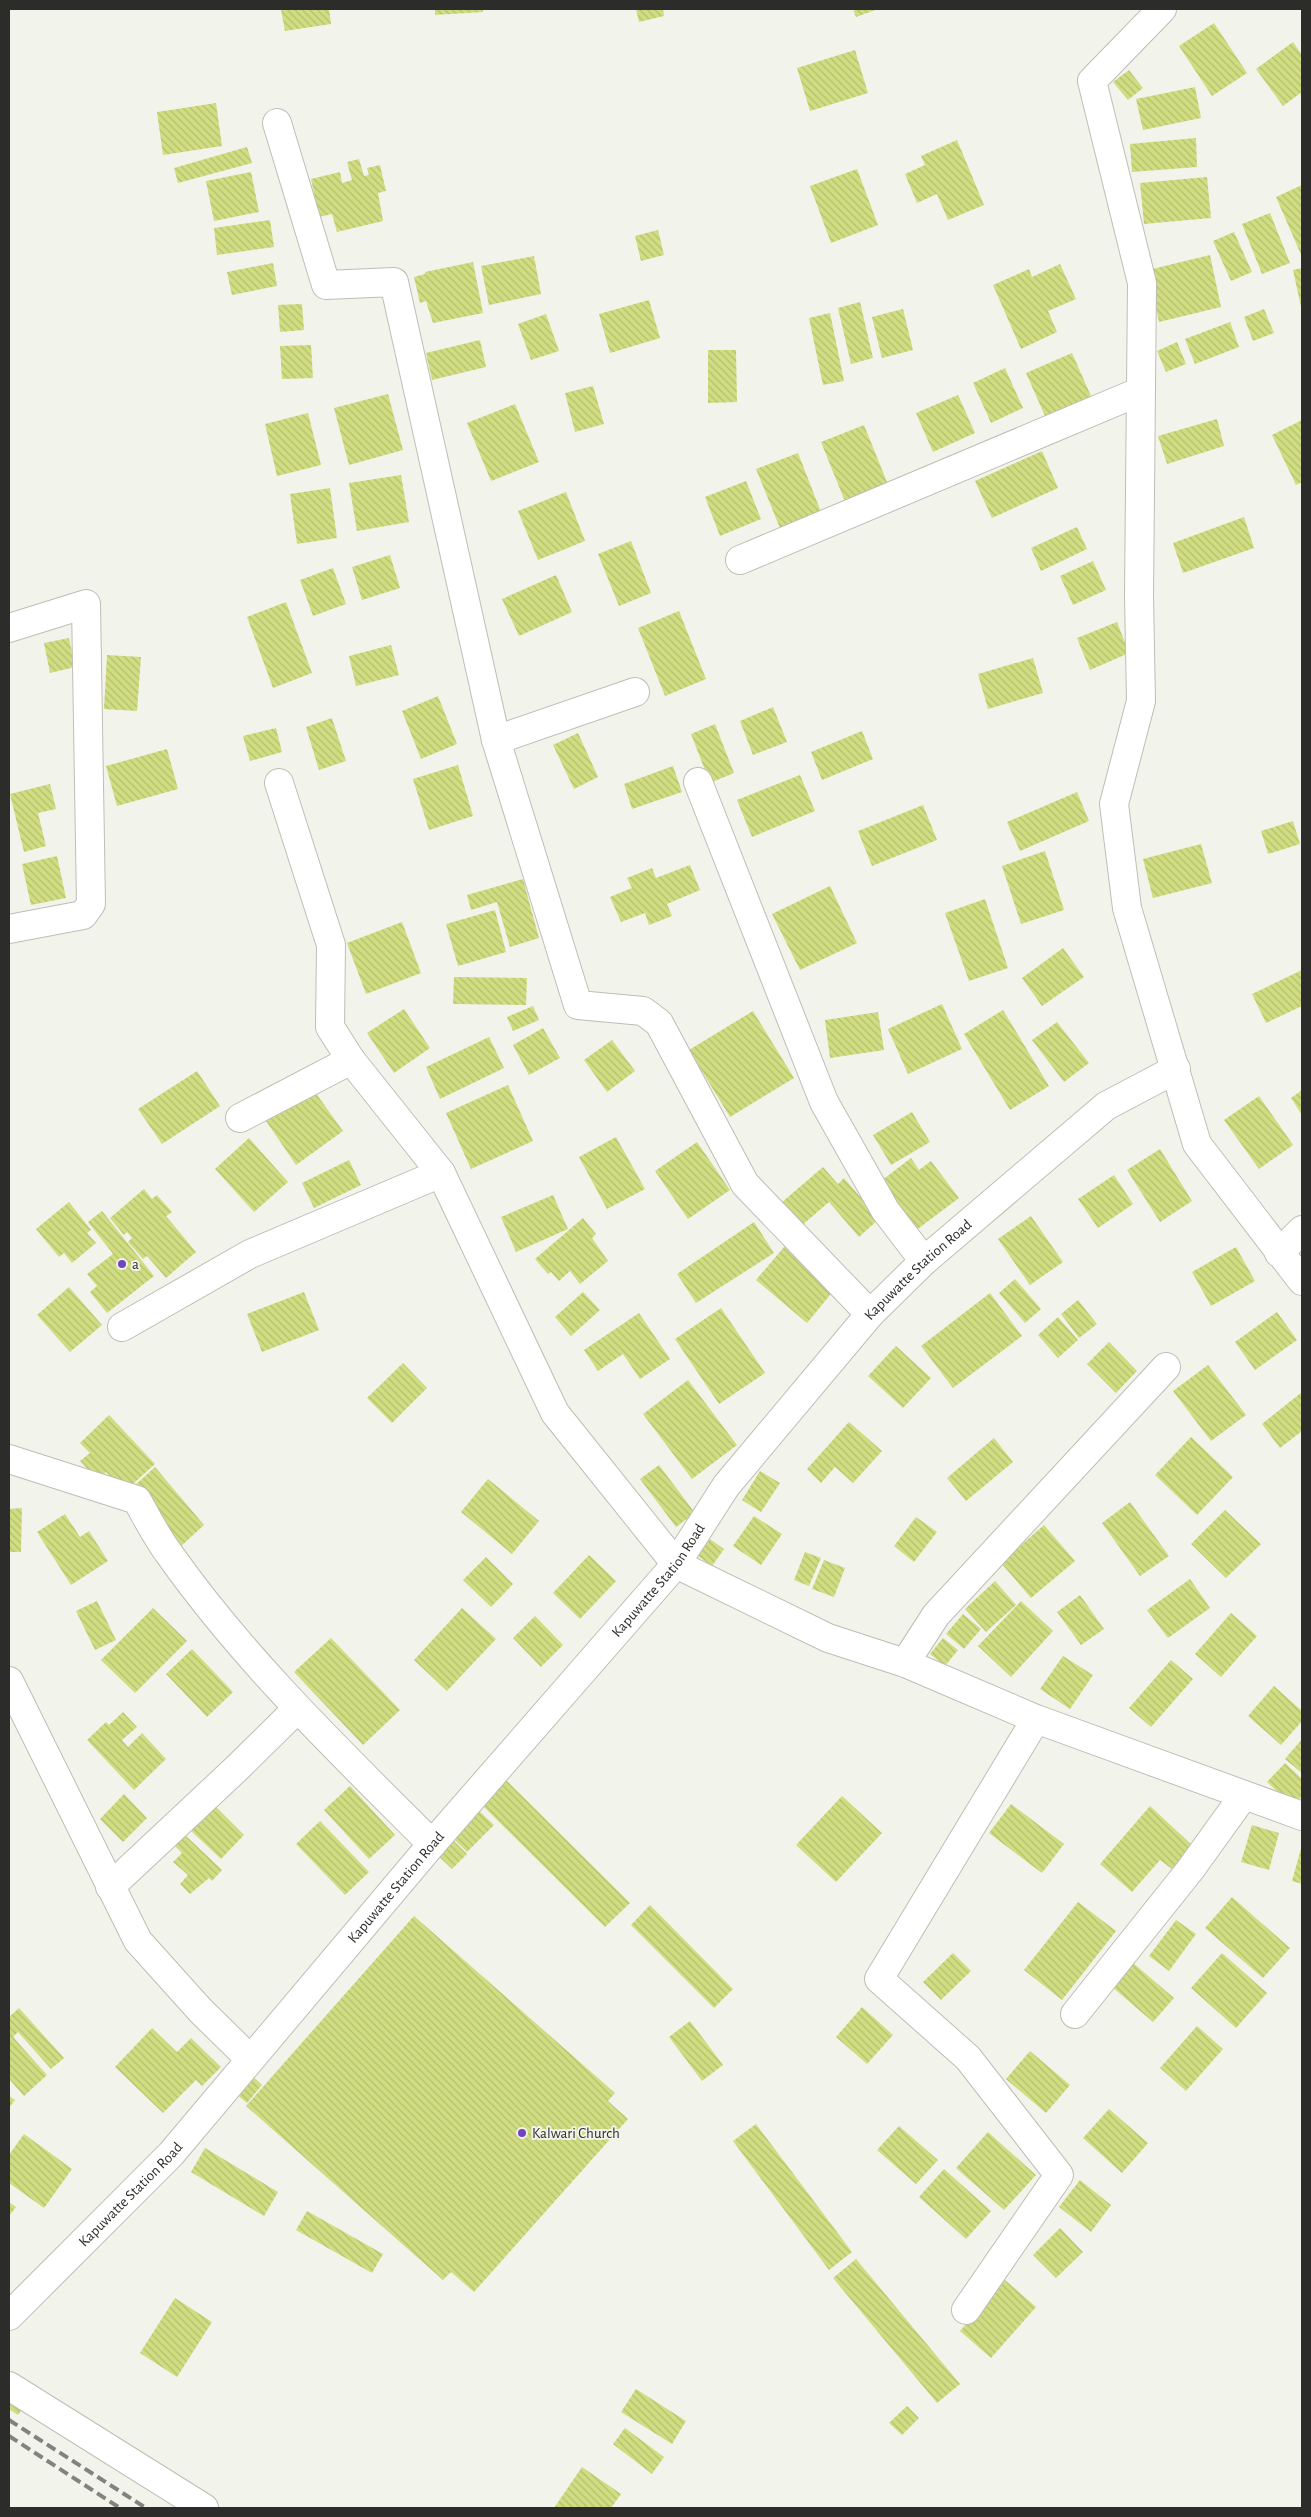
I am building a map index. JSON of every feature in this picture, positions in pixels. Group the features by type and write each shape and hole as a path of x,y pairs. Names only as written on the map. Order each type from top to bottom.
{"street":[{"path":"1162,9 1092,82 1142,283 1139,586 1141,701 1114,804 1127,908 1197,1144 1302,1281"},
{"path":"277,123 326,285 394,282 496,740 578,1005 643,1012 659,1023 745,1184 870,1314"},
{"path":"740,560 1141,391"},
{"path":"9,628 86,604 91,904 83,916 9,929"},
{"path":"496,740 635,692"},
{"path":"698,782 824,1102 885,1210 924,1261"},
{"path":"279,783 331,945 330,1027 351,1060 440,1173 555,1413 676,1564 828,1638 905,1663 1036,1719 1302,1816"},
{"path":"240,1118 351,1060"},
{"name":"Kapuwatte Station Road","path":"9,2316 171,2154 432,1844 676,1564 726,1486 870,1314 924,1261 1106,1106 1176,1070"},
{"path":"122,1327 250,1254 440,1173"},
{"path":"1279,1253 1302,1230"},
{"path":"905,1663 936,1615 1166,1367"},
{"path":"9,1459 136,1500 175,1562 216,1615 296,1709 432,1844"},
{"path":"9,1681 138,1941 201,2011 250,2059"},
{"path":"110,1887 236,1770 296,1709"},
{"path":"966,2310 1059,2175 968,2058 879,1979 1036,1719"},
{"path":"1075,2014 1190,1870 1244,1796"},
{"path":"9,2386 204,2508"}],"building":[{"path":"329,9 331,24 285,31 281,10"},
{"path":"435,9 483,9 483,12 435,15"},
{"path":"636,9 663,9 664,16 639,22"},
{"path":"853,9 878,9 856,17"},
{"path":"1214,23 1247,73 1212,96 1179,46"},
{"path":"1293,42 1302,55 1302,92 1283,106 1256,69"},
{"path":"855,50 868,93 810,111 797,68"},
{"path":"1129,70 1143,88 1128,100 1113,82"},
{"path":"1195,87 1201,118 1143,130 1136,99"},
{"path":"216,103 222,146 163,155 157,112"},
{"path":"1196,138 1197,167 1132,172 1130,144"},
{"path":"957,140 984,205 948,220 937,194 917,203 905,174 925,165 921,156"},
{"path":"247,147 252,163 178,183 174,168"},
{"path":"359,159 364,176 369,175 367,168 380,165 386,191 378,193 383,221 337,232 332,214 319,217 311,179 340,172 342,183 352,180 347,162"},
{"path":"857,169 878,225 831,243 810,186"},
{"path":"251,172 259,212 214,221 206,181"},
{"path":"1207,177 1211,218 1144,224 1140,183"},
{"path":"1302,185 1302,257 1276,197"},
{"path":"1270,213 1290,263 1262,274 1242,224"},
{"path":"270,220 274,247 217,255 214,228"},
{"path":"658,230 664,255 641,261 635,236"},
{"path":"1234,232 1252,272 1231,281 1213,241"},
{"path":"1210,255 1221,307 1159,322 1148,270"},
{"path":"534,256 541,294 489,305 481,266"},
{"path":"473,262 483,313 433,323 426,301 420,303 414,277 425,274 425,272"},
{"path":"273,263 277,286 232,295 227,272"},
{"path":"1060,264 1076,299 1048,311 1057,332 1021,349 993,285 1029,269 1032,277"},
{"path":"1302,268 1302,307 1301,307 1293,270"},
{"path":"649,300 660,338 610,353 599,314"},
{"path":"860,302 873,358 851,364 838,308"},
{"path":"302,304 304,330 280,332 278,305"},
{"path":"903,309 913,350 882,358 872,317"},
{"path":"1264,309 1274,333 1253,341 1244,317"},
{"path":"830,313 844,381 823,385 809,318"},
{"path":"546,314 559,351 531,360 518,324"},
{"path":"1230,322 1239,347 1195,364 1185,339"},
{"path":"480,340 486,367 432,380 426,353"},
{"path":"1177,342 1186,364 1166,372 1157,351"},
{"path":"311,345 313,378 282,379 280,346"},
{"path":"708,350 736,350 737,402 708,403"},
{"path":"1072,353 1095,405 1049,425 1026,373"},
{"path":"1005,368 1023,408 991,423 973,383"},
{"path":"593,386 604,424 575,432 565,393"},
{"path":"388,394 403,450 349,465 334,408"},
{"path":"958,395 975,433 933,452 916,413"},
{"path":"515,404 539,462 491,481 467,423"},
{"path":"308,413 321,465 277,476 265,424"},
{"path":"1217,419 1224,446 1167,464 1158,436"},
{"path":"1302,420 1302,482 1296,485 1272,435"},
{"path":"864,425 889,487 846,504 821,442"},
{"path":"1042,451 1058,488 992,518 975,481"},
{"path":"798,453 821,512 780,528 756,469"},
{"path":"401,475 409,522 357,531 349,483"},
{"path":"746,481 761,519 720,536 705,497"},
{"path":"330,488 337,538 297,544 290,494"},
{"path":"566,492 585,541 538,560 518,511"},
{"path":"1244,517 1254,548 1183,573 1173,543"},
{"path":"1077,527 1087,549 1041,571 1031,548"},
{"path":"631,541 651,593 619,606 598,554"},
{"path":"390,555 400,588 362,600 352,567"},
{"path":"1093,561 1106,590 1073,605 1060,576"},
{"path":"333,568 346,604 313,616 300,580"},
{"path":"556,575 572,612 519,636 502,599"},
{"path":"286,602 312,673 273,688 247,617"},
{"path":"679,611 706,679 665,696 638,628"},
{"path":"1117,622 1129,653 1090,670 1077,638"},
{"path":"69,638 75,667 50,673 44,643"},
{"path":"391,645 399,675 356,686 349,656"},
{"path":"107,655 141,657 137,711 104,709"},
{"path":"1033,658 1043,693 988,709 978,674"},
{"path":"438,696 457,744 421,759 402,711"},
{"path":"773,707 787,742 753,755 740,721"},
{"path":"332,718 346,761 319,770 306,727"},
{"path":"715,724 734,773 710,783 691,734"},
{"path":"276,728 282,752 250,761 243,736"},
{"path":"862,731 873,759 822,780 811,752"},
{"path":"578,733 598,777 574,789 553,745"},
{"path":"167,749 178,789 117,806 106,766"},
{"path":"458,765 473,816 429,830 413,779"},
{"path":"673,766 682,792 632,809 624,784"},
{"path":"800,775 815,811 752,837 737,800"},
{"path":"50,784 56,809 38,813 46,846 24,852 10,794"},
{"path":"1077,792 1089,821 1020,851 1007,822"},
{"path":"923,805 937,840 872,866 858,831"},
{"path":"1293,821 1300,844 1268,854 1261,831"},
{"path":"1201,844 1212,883 1153,898 1143,859"},
{"path":"1045,851 1064,910 1021,924 1002,866"},
{"path":"57,856 66,898 31,905 22,864"},
{"path":"690,865 700,890 667,904 672,916 649,925 645,913 621,922 610,897 632,888 627,878 652,868 656,878"},
{"path":"523,879 539,938 510,947 497,902 471,910 467,895"},
{"path":"830,886 857,943 800,970 772,914"},
{"path":"985,899 1008,968 969,981 945,913"},
{"path":"495,910 506,952 458,966 446,924"},
{"path":"402,922 421,973 366,994 347,943"},
{"path":"1063,948 1084,977 1042,1006 1022,978"},
{"path":"1302,970 1302,1006 1266,1023 1252,994"},
{"path":"454,977 527,978 526,1005 453,1004"},
{"path":"942,1004 962,1049 908,1074 888,1029"},
{"path":"533,1006 539,1020 513,1031 507,1017"},
{"path":"404,1009 430,1048 394,1073 367,1033"},
{"path":"1003,1010 1049,1086 1010,1110 964,1034"},
{"path":"753,1011 794,1078 730,1117 689,1050"},
{"path":"878,1012 884,1050 830,1058 825,1020"},
{"path":"1057,1022 1089,1063 1064,1082 1032,1040"},
{"path":"543,1028 560,1058 529,1075 513,1045"},
{"path":"489,1037 504,1068 440,1099 426,1067"},
{"path":"612,1040 635,1071 607,1092 584,1060"},
{"path":"197,1071 220,1106 162,1144 138,1109"},
{"path":"310,1085 343,1131 296,1165 264,1118"},
{"path":"508,1085 533,1141 471,1169 446,1113"},
{"path":"1302,1090 1302,1115 1291,1098"},
{"path":"1259,1096 1293,1145 1259,1169 1224,1120"},
{"path":"912,1112 930,1142 891,1165 873,1135"},
{"path":"616,1137 645,1189 607,1209 579,1157"},
{"path":"249,1138 288,1182 254,1212 215,1169"},
{"path":"697,1142 730,1190 688,1219 655,1171"},
{"path":"1160,1149 1192,1201 1160,1222 1127,1170"},
{"path":"911,1158 919,1170 931,1161 959,1198 915,1231 877,1184"},
{"path":"349,1160 361,1185 314,1208 302,1183"},
{"path":"823,1167 838,1184 844,1178 879,1219 859,1237 829,1202 800,1227 781,1203"},
{"path":"1114,1175 1133,1204 1098,1228 1078,1199"},
{"path":"144,1189 152,1199 157,1195 172,1212 166,1216 196,1252 166,1278 147,1256 143,1259 128,1242 132,1238 127,1232 124,1235 110,1218"},
{"path":"553,1195 568,1229 516,1252 501,1217"},
{"path":"69,1202 91,1230 87,1233 96,1243 72,1263 64,1253 59,1257 36,1229"},
{"name":"a","path":"102,1211 154,1276 107,1313 90,1292 97,1286 87,1274 113,1254 88,1222"},
{"path":"1031,1216 1063,1262 1030,1285 998,1239"},
{"path":"583,1218 596,1234 592,1238 608,1261 580,1284 570,1271 559,1281 551,1272 548,1274 535,1259"},
{"path":"754,1222 774,1253 696,1303 677,1274"},
{"path":"785,1246 835,1289 807,1323 756,1280"},
{"path":"1236,1247 1255,1281 1211,1306 1192,1272"},
{"path":"1015,1279 1041,1309 1025,1323 999,1293"},
{"path":"69,1287 102,1325 70,1352 37,1315"},
{"path":"304,1292 319,1330 262,1352 247,1314"},
{"path":"583,1292 600,1310 571,1336 555,1317"},
{"path":"990,1293 1022,1336 953,1388 921,1346"},
{"path":"1078,1300 1097,1324 1079,1338 1061,1314"},
{"path":"721,1308 765,1373 719,1404 675,1339"},
{"path":"1277,1312 1297,1340 1255,1370 1235,1342"},
{"path":"639,1313 670,1359 640,1379 623,1354 598,1371 584,1350"},
{"path":"1058,1317 1078,1340 1058,1358 1038,1335"},
{"path":"1109,1342 1137,1371 1116,1393 1087,1364"},
{"path":"896,1346 931,1378 903,1408 868,1376"},
{"path":"403,1363 427,1388 392,1423 367,1398"},
{"path":"1208,1365 1246,1415 1211,1441 1173,1391"},
{"path":"688,1380 737,1445 692,1479 643,1414"},
{"path":"1302,1392 1302,1431 1280,1448 1262,1424"},
{"path":"109,1415 155,1464 124,1492 106,1472 98,1480 80,1461 90,1453 80,1443"},
{"path":"849,1422 882,1451 853,1483 835,1467 821,1483 807,1469"},
{"path":"1191,1437 1233,1477 1197,1515 1155,1475"},
{"path":"994,1438 1013,1462 966,1501 947,1478"},
{"path":"659,1465 695,1513 676,1527 640,1479"},
{"path":"155,1467 204,1525 180,1547 122,1497"},
{"path":"760,1471 780,1483 761,1512 742,1500"},
{"path":"488,1479 539,1521 512,1554 461,1512"},
{"path":"1130,1502 1169,1556 1140,1576 1102,1523"},
{"path":"22,1508 21,1552 9,1552 9,1509"},
{"path":"1225,1510 1261,1544 1226,1578 1191,1544"},
{"path":"65,1514 80,1537 89,1531 108,1561 71,1585 37,1532"},
{"path":"754,1516 782,1534 761,1565 733,1546"},
{"path":"916,1517 937,1532 914,1562 894,1546"},
{"path":"1044,1525 1075,1561 1031,1598 1001,1563"},
{"path":"710,1539 724,1549 712,1566 698,1556"},
{"path":"805,1552 821,1558 809,1586 794,1580"},
{"path":"589,1555 616,1581 580,1619 553,1593"},
{"path":"486,1557 513,1584 491,1607 463,1580"},
{"path":"824,1560 845,1568 834,1597 812,1589"},
{"path":"1190,1579 1210,1608 1168,1638 1147,1610"},
{"path":"995,1581 1016,1605 986,1632 965,1609"},
{"path":"1080,1595 1104,1629 1081,1645 1057,1612"},
{"path":"97,1601 116,1640 95,1650 76,1611"},
{"path":"1021,1601 1053,1631 1011,1677 978,1646"},
{"path":"153,1608 187,1641 135,1693 101,1660"},
{"path":"462,1608 496,1639 447,1691 414,1660"},
{"path":"1231,1613 1257,1636 1221,1677 1195,1654"},
{"path":"963,1614 981,1629 964,1649 946,1634"},
{"path":"535,1616 563,1645 541,1667 513,1638"},
{"path":"331,1638 400,1710 363,1745 294,1672"},
{"path":"943,1638 958,1650 945,1666 930,1654"},
{"path":"192,1649 233,1692 207,1717 166,1674"},
{"path":"1063,1656 1093,1675 1070,1709 1040,1689"},
{"path":"1171,1660 1193,1679 1151,1727 1129,1708"},
{"path":"1274,1686 1302,1711 1302,1721 1281,1745 1248,1716"},
{"path":"123,1712 137,1727 122,1740 128,1747 142,1733 166,1759 134,1790 87,1740 106,1722 109,1725"},
{"path":"1302,1739 1302,1773 1285,1759"},
{"path":"1285,1763 1302,1779 1302,1796 1293,1806 1267,1782"},
{"path":"504,1778 630,1903 605,1927 480,1803"},
{"path":"350,1786 395,1835 369,1859 324,1810"},
{"path":"124,1794 147,1818 123,1842 100,1819"},
{"path":"842,1796 882,1833 836,1882 796,1845"},
{"path":"213,1804 244,1835 221,1859 189,1829"},
{"path":"1011,1804 1064,1844 1042,1873 989,1833"},
{"path":"1150,1806 1192,1845 1172,1869 1160,1860 1132,1892 1100,1864"},
{"path":"475,1807 494,1825 467,1852 449,1834"},
{"path":"320,1821 369,1872 345,1895 296,1844"},
{"path":"1252,1825 1279,1833 1269,1870 1241,1862"},
{"path":"184,1834 222,1870 212,1881 209,1878 190,1894 180,1884 188,1875 173,1862 182,1853 174,1845"},
{"path":"450,1837 467,1854 452,1869 435,1853"},
{"path":"1302,1845 1302,1884 1292,1881"},
{"path":"1232,1897 1290,1948 1263,1978 1205,1928"},
{"path":"1078,1902 1116,1931 1062,2000 1024,1970"},
{"path":"650,1905 733,1989 714,2008 631,1925"},
{"path":"414,1916 615,2093 608,2101 628,2119 474,2292 451,2272 443,2280 246,2106"},
{"path":"1176,1920 1196,1934 1169,1971 1149,1956"},
{"path":"953,1953 971,1971 941,2000 923,1982"},
{"path":"1222,1953 1267,1993 1236,2028 1191,1988"},
{"path":"1132,1962 1174,1998 1153,2022 1111,1986"},
{"path":"862,2007 893,2035 867,2064 836,2037"},
{"path":"19,2008 64,2058 51,2069 18,2032 13,2037 47,2075 24,2096 9,2079 9,2017"},
{"path":"690,2021 723,2065 702,2081 669,2037"},
{"path":"1197,2026 1223,2049 1186,2091 1160,2068"},
{"path":"152,2028 177,2052 191,2038 221,2067 202,2086 196,2080 163,2113 115,2067"},
{"path":"1030,2051 1070,2085 1046,2113 1006,2079"},
{"path":"251,2075 262,2085 247,2103 235,2093"},
{"path":"9,2096 15,2100 9,2108"},
{"path":"1109,2109 1148,2143 1122,2173 1083,2138"},
{"path":"756,2124 852,2252 829,2270 733,2141"},
{"path":"899,2126 938,2160 916,2184 877,2150"},
{"path":"988,2132 1036,2175 1004,2210 956,2168"},
{"path":"24,2134 72,2169 44,2208 9,2183 9,2155"},
{"path":"205,2148 278,2192 264,2216 191,2172"},
{"path":"944,2169 991,2211 966,2239 919,2197"},
{"path":"1080,2180 1111,2205 1091,2232 1059,2207"},
{"path":"9,2202 16,2207 9,2216"},
{"path":"307,2211 383,2254 372,2273 296,2230"},
{"path":"1060,2228 1083,2252 1056,2278 1033,2255"},
{"path":"856,2259 960,2384 937,2403 833,2278"},
{"path":"1005,2280 1036,2307 991,2358 960,2331"},
{"path":"175,2298 212,2322 177,2377 140,2353"},
{"path":"636,2389 686,2421 672,2444 621,2412"},
{"path":"9,2393 26,2404 18,2415 9,2409"},
{"path":"907,2406 919,2418 902,2435 889,2423"},
{"path":"625,2428 664,2457 652,2474 613,2444"},
{"path":"582,2467 621,2494 611,2508 554,2508"}],"railway":[{"path":"9,2420 146,2508"},
{"path":"9,2436 120,2508"}],"place":[{"name":"a","path":"122,1264"},
{"name":"Kalwari Church","path":"522,2133"}]}
